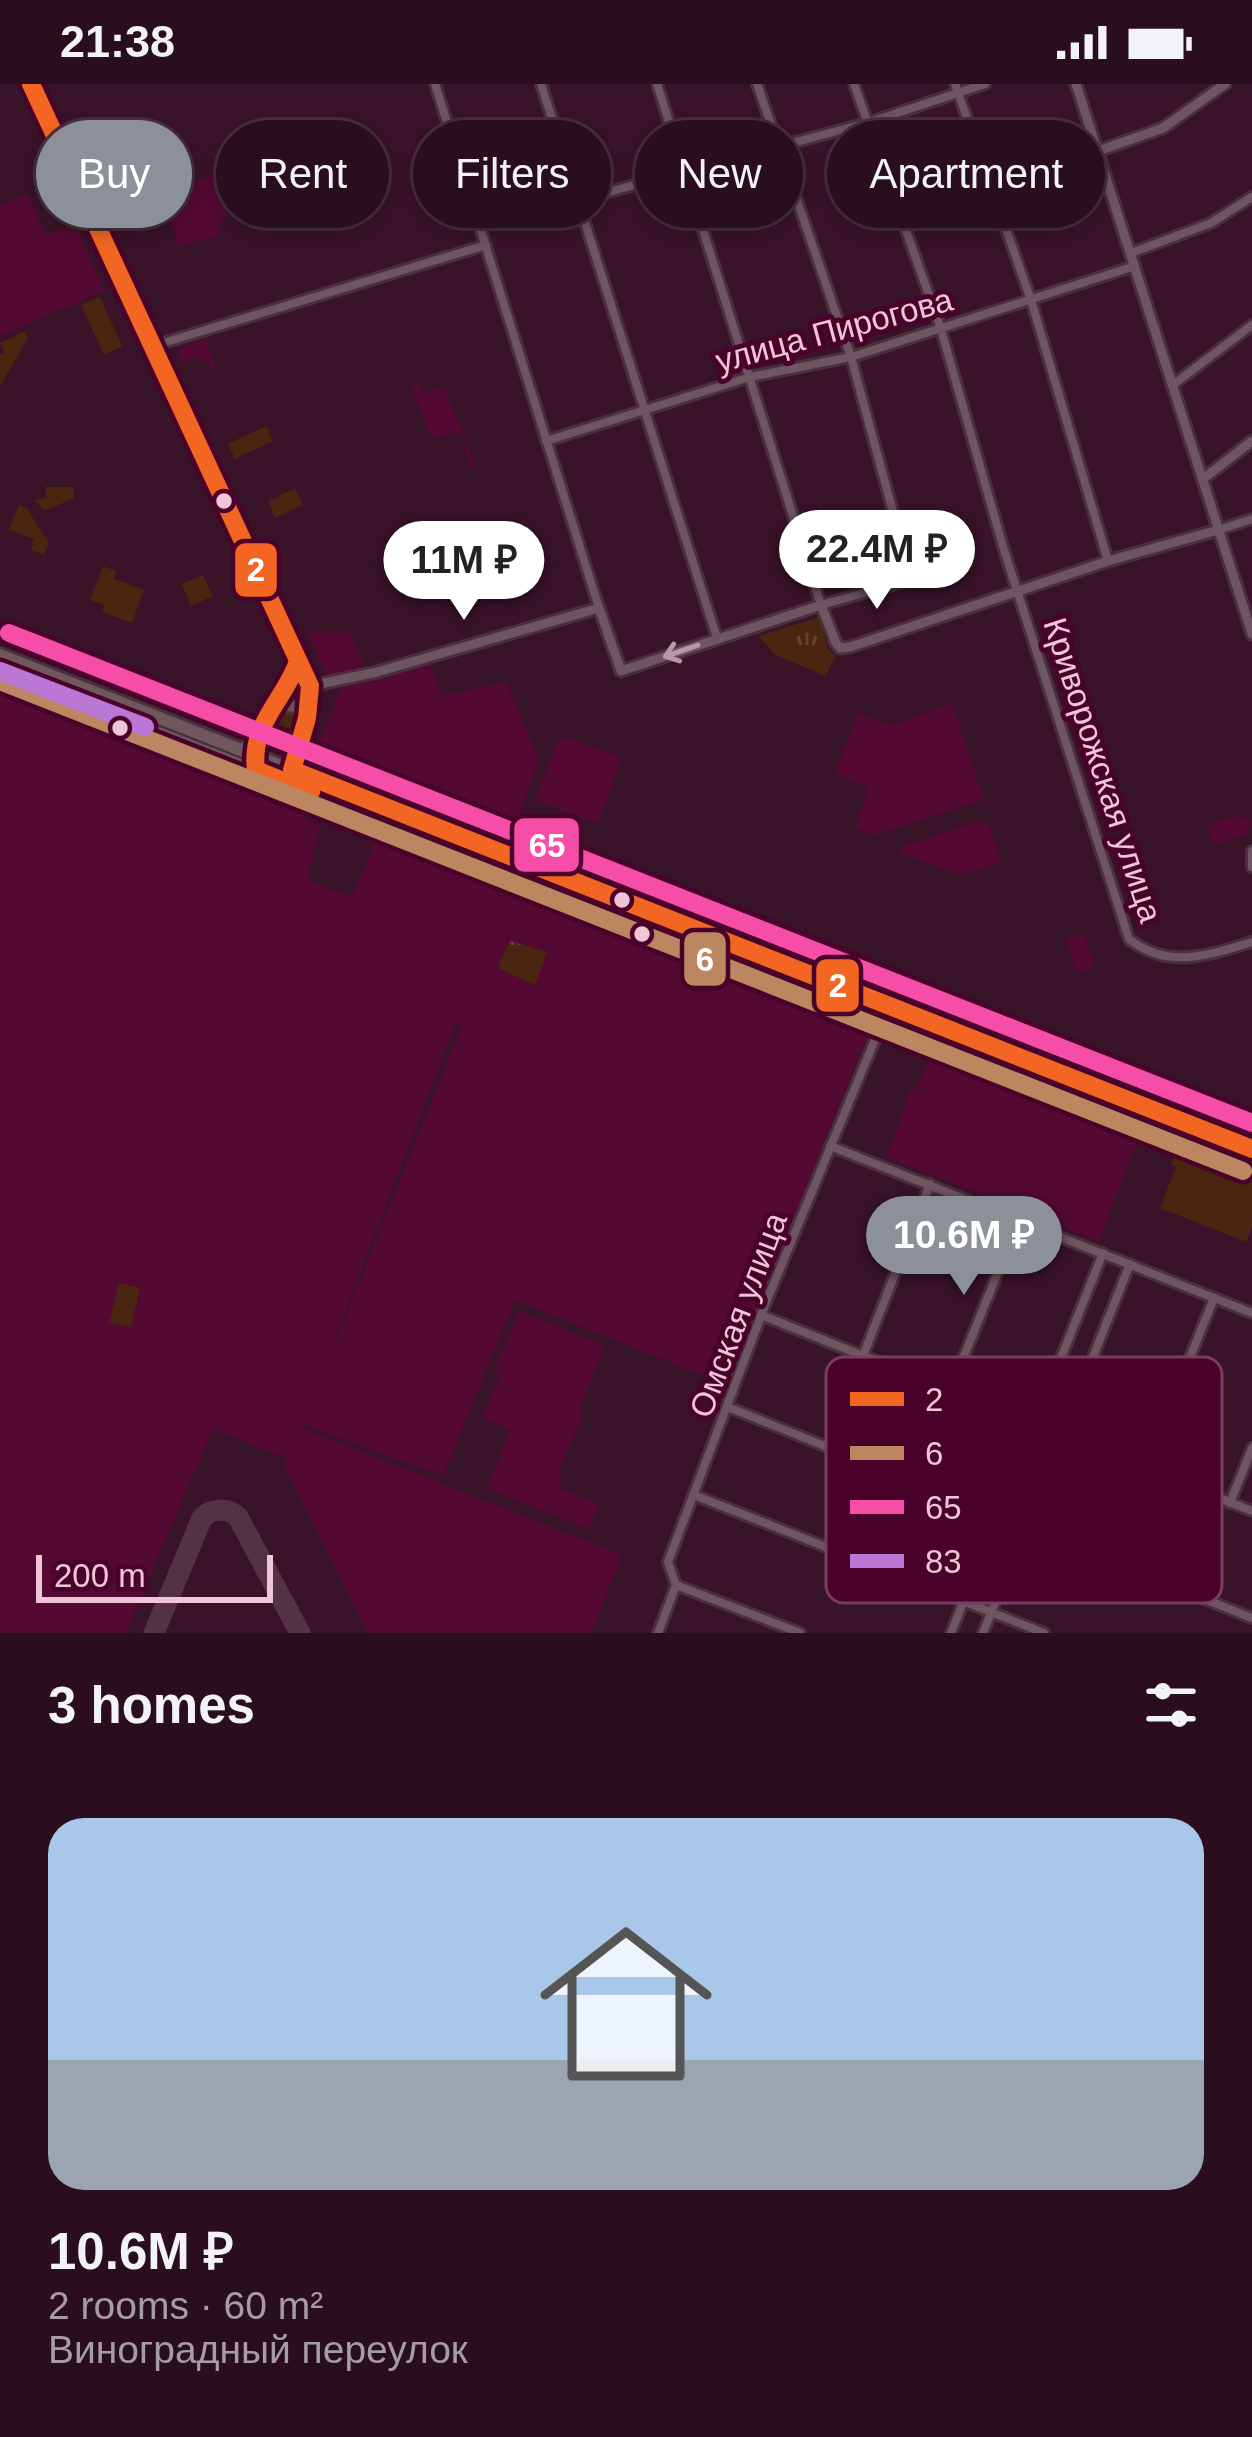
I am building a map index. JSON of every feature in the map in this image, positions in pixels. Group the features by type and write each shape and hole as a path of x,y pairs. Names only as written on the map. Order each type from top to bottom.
{"main road":[{"path":"31,84 310,686 307,718 292,770 277,778"},
{"path":"0,655 1252,1149"},
{"path":"251,754 290,686 298,662"},
{"path":"0,671 251,754 277,778 1252,1161"},
{"path":"290,686 310,686"},
{"path":"278,706 295,707 307,718"}],"street":[{"path":"435,84 447,120"},
{"path":"541,84 552,120"},
{"path":"657,84 668,120"},
{"path":"758,84 769,120"},
{"name":"Криворожская улица","path":"854,84 865,120"},
{"path":"874,120 957,88 985,84"},
{"path":"1076,84 1088,120"},
{"path":"1105,149 1163,128 1226,84"},
{"path":"957,88 1031,300 1108,561"},
{"path":"1105,173 1252,634"},
{"path":"1131,253 1211,223 1252,196"},
{"path":"482,228 621,671 903,582 909,576 851,357 803,220"},
{"path":"586,228 717,638"},
{"path":"703,228 821,605 840,648 1252,519"},
{"name":"Криворожская улица","path":"904,228 940,326 1129,939 1154,955 1176,959 1208,956 1252,942"},
{"path":"153,346 486,245"},
{"name":"улица Пирогова","path":"546,440 750,377 851,357 1135,266"},
{"path":"1174,384 1252,325"},
{"path":"1203,479 1252,441"},
{"path":"310,686 599,608"},
{"path":"1252,851 1252,867"},
{"name":"Омская улица","path":"658,1633 676,1585 668,1562 761,1316 884,1018"},
{"path":"830,1146 1252,1312"},
{"path":"761,1316 863,1356 930,1184"},
{"path":"964,1357 1019,1220"},
{"path":"1062,1357 1103,1253"},
{"path":"1093,1357 1130,1264"},
{"path":"1190,1357 1214,1298"},
{"path":"728,1407 826,1447"},
{"path":"1231,1503 1252,1448"},
{"path":"694,1495 826,1547"},
{"path":"1222,1499 1252,1511"},
{"path":"676,1585 800,1633"},
{"path":"951,1633 963,1603"},
{"path":"969,1603 1044,1633"},
{"path":"983,1633 996,1603"},
{"path":"1214,1603 1252,1618"}],"shaded area":[{"path":"216,174 220,234 179,247 172,228 192,228 192,183"},
{"path":"27,194 36,213 36,228 43,228 46,235 76,228 104,291 0,336 0,206"},
{"path":"206,339 216,368 211,370 208,363 194,358 182,362 176,349"},
{"path":"419,384 423,393 444,387 476,465 470,468 462,432 431,438 411,387"},
{"path":"307,632 351,632 365,667 328,677"},
{"path":"431,662 442,696 506,682 539,760 517,823 500,831 312,760 341,686"},
{"path":"0,696 294,810 320,826 308,876 312,882 352,897 377,836 465,868 480,869 868,1022 868,1034 727,1385 515,1300 443,1476 302,1424 302,1428 622,1555 591,1633 368,1633 284,1465 285,1458 213,1429 125,1633 0,1633","holes":["456,1023 462,1025 336,1340"]},
{"path":"952,703 984,800 875,835 855,828 869,788 835,774 858,714 891,726"},
{"path":"568,738 622,757 599,823 535,800 556,744"},
{"path":"1239,815 1252,822 1246,835 1214,845 1208,825"},
{"path":"979,821 989,825 1002,862 959,875 901,853 899,848"},
{"path":"1084,934 1094,967 1077,973 1067,940"},
{"path":"931,1055 1139,1137 1099,1242 887,1157 910,1089 916,1091"},
{"path":"519,1311 605,1346 560,1469 561,1489 599,1504 589,1529 487,1488 510,1429 482,1417 500,1374 493,1371"}],"green space":[{"path":"100,297 122,346 104,355 81,305"},
{"path":"25,331 28,338 0,386 0,355 4,352 0,343"},
{"path":"266,426 273,441 235,459 228,444"},
{"path":"45,487 73,487 74,498 45,511 34,500 47,498"},
{"path":"295,488 303,505 275,518 268,501"},
{"path":"19,505 27,509 49,543 44,555 31,550 34,539 9,530"},
{"path":"103,566 116,571 114,579 144,590 132,623 102,612 104,605 90,600"},
{"path":"203,575 213,596 191,606 182,584"},
{"path":"819,617 828,649 835,656 826,676 775,655 759,636"},
{"path":"295,713 301,723 293,748 275,749 269,738 284,714"},
{"path":"510,941 547,952 535,985 500,969"},
{"path":"1176,1151 1252,1181 1252,1227 1246,1242 1160,1208 1176,1167 1171,1164"},
{"path":"119,1283 140,1288 131,1327 109,1322"}],"taxiway":[{"path":"154,1633 202,1518 220,1510 238,1517 300,1633"}],"transit line":[{"name":"2","path":"31,84 310,686 307,718 292,770 1252,1149"},
{"name":"65","path":"9,633 1252,1123"},
{"name":"2","path":"298,662 263,726 256,770 311,792"},
{"name":"83","path":"0,671 145,727"},
{"name":"6","path":"0,681 1243,1171"}]}
